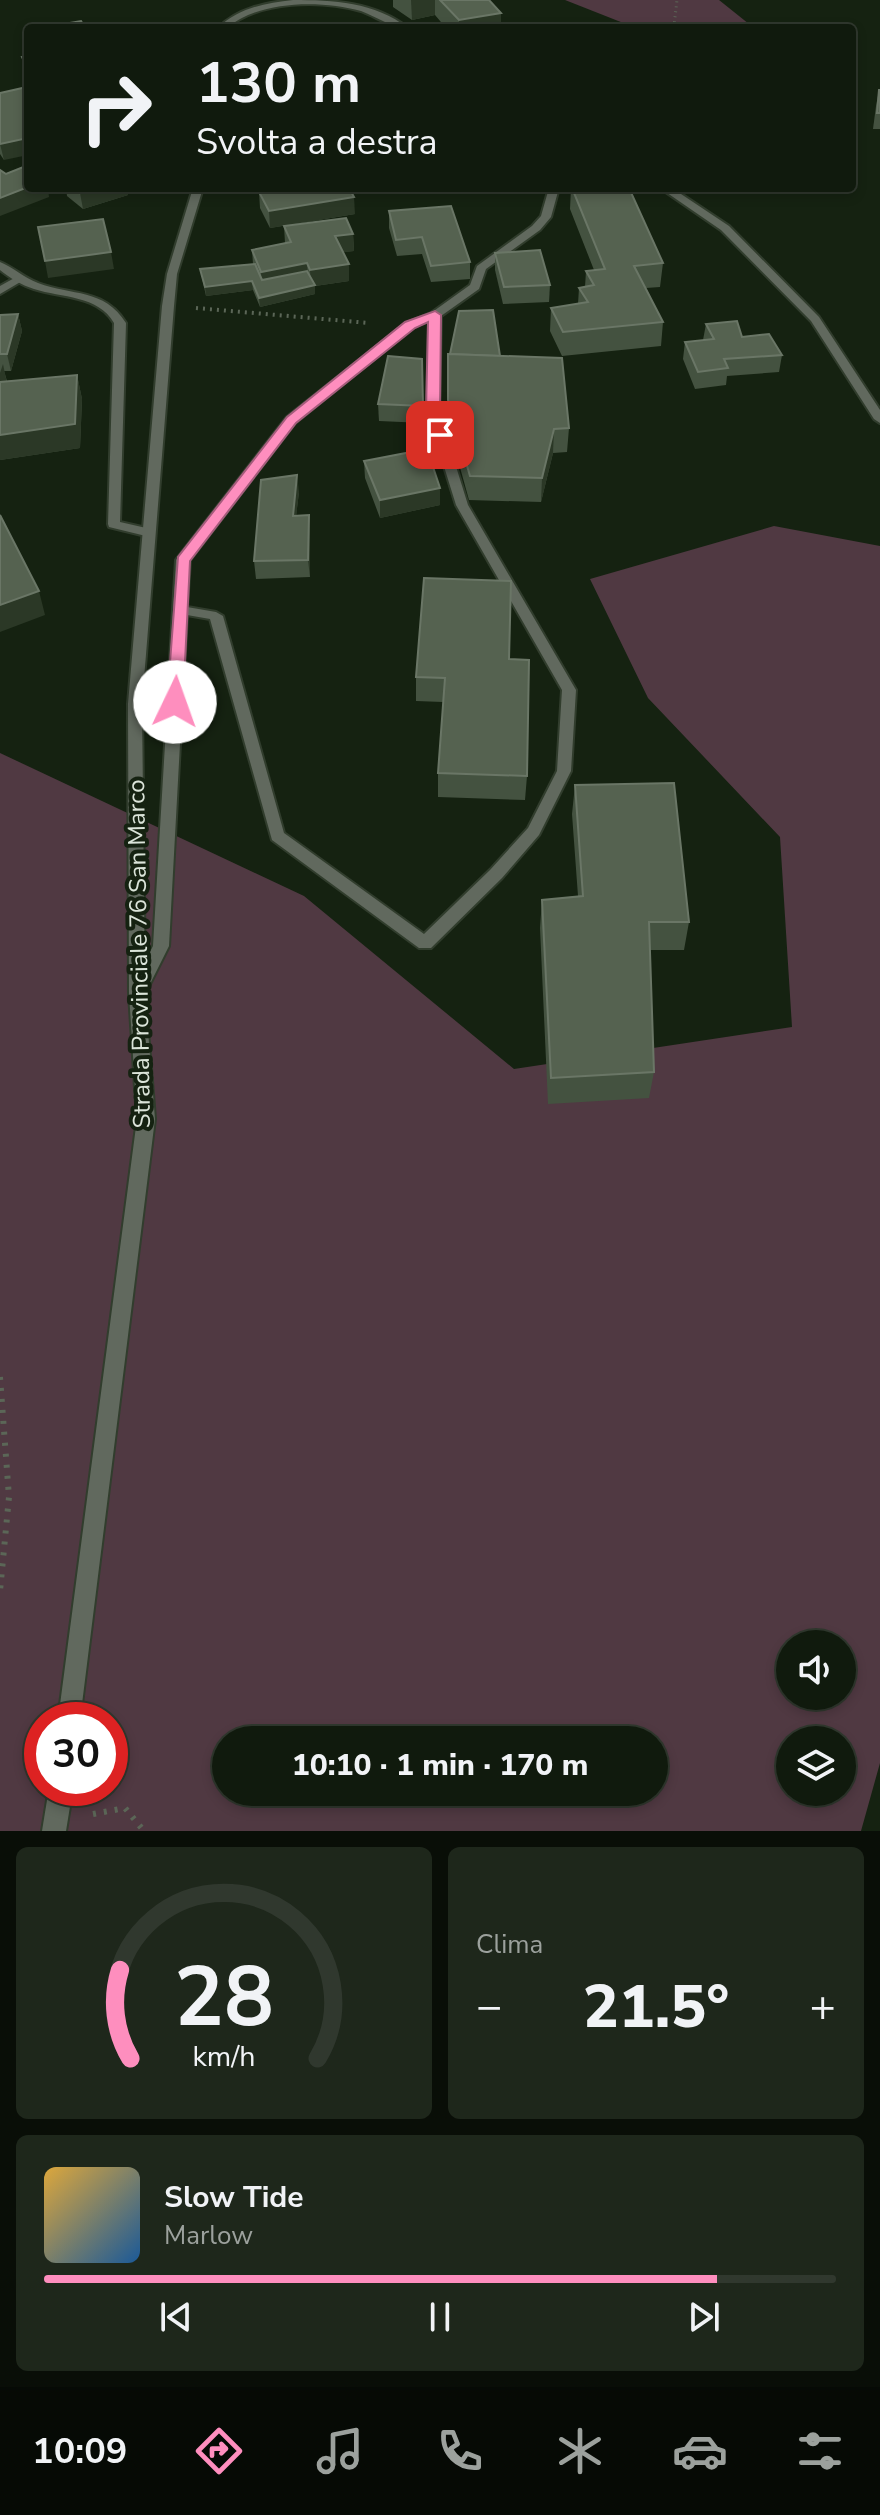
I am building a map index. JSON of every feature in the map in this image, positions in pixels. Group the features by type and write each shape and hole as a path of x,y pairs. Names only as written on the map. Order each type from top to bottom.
{"street":[{"path":"226,24 246,11 271,3 340,3 395,24"},
{"name":"Strada Provinciale 76 San Marco","path":"71,1702 146,1119 137,993 135,704 168,306 172,274 197,192"},
{"path":"137,993 161,946 183,560 291,420 410,325 435,315 475,287 481,268 536,228 546,217 553,192"},
{"path":"671,192 725,228 815,319 880,419"},
{"path":"0,265 18,279 100,303 118,317 114,524 150,533"},
{"path":"0,291 18,279"},
{"path":"181,610 216,616 277,836 425,943 496,874 534,831 564,771 569,690 462,505 433,412 435,315"},
{"path":"55,1828 58,1806"}],"path":[{"path":"674,24 677,0"},
{"path":"168,306 410,325"},
{"path":"0,1377 9,1497 0,1591"},
{"path":"55,1828 108,1809 125,1808 144,1831"}],"shaded area":[{"path":"565,0 719,0 749,24 626,24"},
{"path":"774,526 880,546 880,1763 861,1831 0,1831 0,753 304,896 514,1069 792,1027 780,837 648,698 590,579"}],"building":[{"path":"440,0 489,0 501,13 459,20"},
{"path":"24,88 24,139 0,144 0,93"},
{"path":"879,90 880,113 877,113"},
{"path":"24,167 24,189 0,198 0,170 6,174"},
{"path":"259,192 351,192 354,197 269,211"},
{"path":"574,192 631,192 663,263 634,266 663,322 563,332 551,308 588,302 579,288 594,285 586,271 605,269"},
{"path":"451,206 470,262 431,266 422,237 396,240 389,211"},
{"path":"346,218 353,234 335,236 349,264 310,270 307,263 261,272 252,250 291,242 284,226"},
{"path":"103,219 111,252 45,261 38,227"},
{"path":"540,250 550,285 504,287 495,253"},
{"path":"255,264 262,280 307,271 315,285 259,298 252,281 205,287 200,269"},
{"path":"493,310 500,356 450,354 459,311"},
{"path":"18,314 7,354 0,354 0,315"},
{"path":"737,321 742,337 769,334 782,355 724,359 728,368 698,372 685,342 714,339 706,324"},
{"path":"448,354 562,358 569,428 554,429 542,478 470,476 448,400"},
{"path":"388,356 422,359 423,406 378,404"},
{"path":"77,375 75,424 0,435 0,382"},
{"path":"427,449 440,488 380,500 364,461"},
{"path":"297,475 293,516 309,515 308,560 254,561 261,480"},
{"path":"0,515 39,591 0,605"},
{"path":"424,578 511,581 509,659 529,660 527,776 438,773 445,678 416,677"},
{"path":"674,783 689,922 649,922 654,1072 551,1078 542,900 583,896 575,785"}],"route":[{"path":"175,702 183,560 291,420 410,325 435,315 433,412 440,435"}]}
